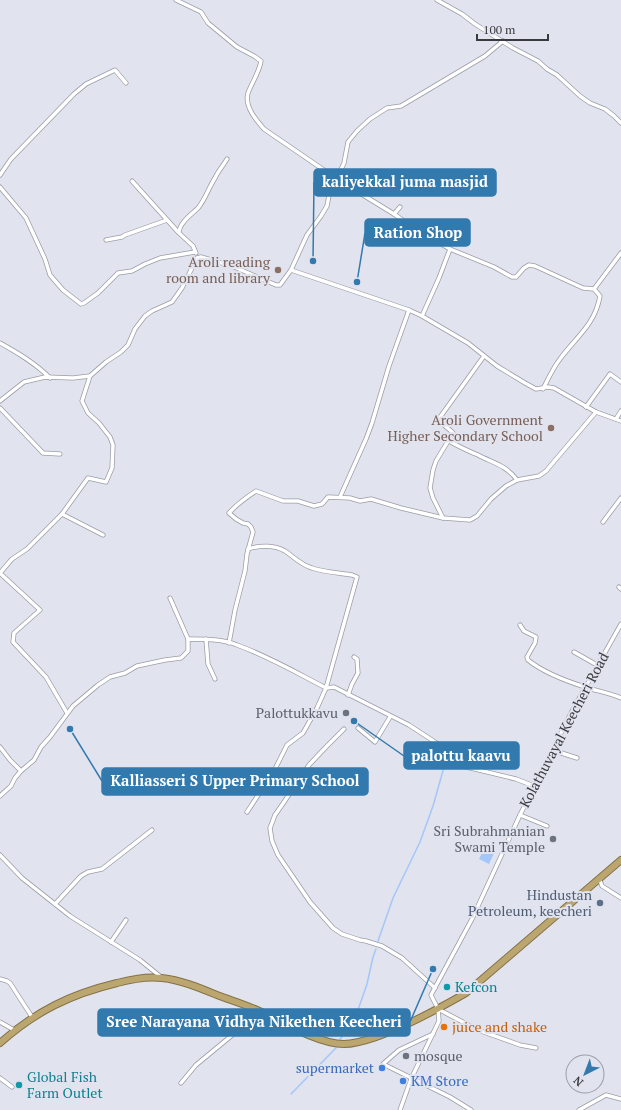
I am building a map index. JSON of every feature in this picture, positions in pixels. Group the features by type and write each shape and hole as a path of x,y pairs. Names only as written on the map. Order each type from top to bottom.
{"highway":[{"path":"0,1043 14,1030 32,1017 69,998 101,987 129,980 150,977 176,980 254,1008 317,1039 343,1044 360,1042 386,1033 438,1009 466,993 621,860"}],"street":[{"path":"176,0 201,12 208,23 237,47 261,61 260,69 247,94 249,106 255,118 264,129 337,179 450,249 494,267 512,277 516,277 529,265 535,266 583,288 594,289 600,296 599,303 591,322 560,359 543,389"},
{"path":"437,0 462,14 513,48 538,61 557,75 580,96 590,103 605,109 621,123"},
{"path":"197,258 201,257 232,266 276,285 280,285 291,270 307,235 327,206 329,195 344,163 348,142 357,131 370,119 387,108 401,106 485,56 502,41"},
{"path":"0,175 11,159 74,94 86,84 115,70 126,83"},
{"path":"179,233 184,220 189,218 199,207 227,159"},
{"path":"68,713 46,677 13,642 14,633 40,610 0,572 12,559 27,549 62,514 88,478 106,482 112,468 113,445 110,437 99,423 88,413 82,401 90,376 128,345 135,329 145,316 152,311 172,302 182,288 197,258 193,246 179,233 132,181"},
{"path":"0,187 26,218 45,259 50,275 63,290 81,304 98,293 118,273 132,271 160,258 195,252"},
{"path":"394,214 400,207"},
{"path":"106,240 122,237 167,220"},
{"path":"422,316 450,249"},
{"path":"594,289 621,253"},
{"path":"291,270 409,310 468,343 497,366 536,389 548,387 554,388 596,412 621,421"},
{"path":"340,497 372,423 388,366 409,310"},
{"path":"0,343 41,369 50,378"},
{"path":"443,518 433,498 430,488 436,461 453,433 438,420 484,356"},
{"path":"586,406 610,374 621,382"},
{"path":"0,402 24,382 45,377 73,378 90,376"},
{"path":"0,408 43,453 60,454"},
{"path":"616,419 621,411"},
{"path":"229,643 245,571 248,549 253,532 248,524 236,520 229,513 234,507 256,491 283,501 298,501 314,506 322,504 328,497 350,498 360,501 371,499 443,518 470,520 473,519 491,499 506,486 517,480 539,476 546,471 596,412"},
{"path":"449,441 478,456 503,466 509,470 517,480"},
{"path":"603,522 621,498"},
{"path":"62,514 103,535"},
{"path":"246,812 274,771 287,745 303,733 317,708 326,688 357,577 312,568 302,564 286,552 276,547 255,547 248,549"},
{"path":"0,796 11,786 21,771 34,760 41,747 73,706 92,690 110,677 125,673 137,666 181,658 188,651 188,639 170,598"},
{"name":"Kolathuvayal Keecheri Road","path":"435,988 472,919 570,712 621,624"},
{"path":"520,625 524,631 536,637 535,643 528,657 528,660 533,664 558,677 621,698"},
{"path":"188,639 206,639 236,644 260,654 326,688 334,687 409,726 445,750 447,752 448,760 458,765 510,777 534,786"},
{"path":"206,639 208,664 215,679"},
{"path":"574,652 597,665"},
{"path":"348,695 358,673 357,659 354,657"},
{"path":"358,728 375,742 390,717"},
{"path":"344,729 309,765 275,816 270,828 272,841 278,855 310,902 333,928 342,934 382,946 402,958 435,988 431,995 438,1009 439,1021 411,1079 400,1110"},
{"path":"0,747 21,771"},
{"path":"552,750 577,758"},
{"path":"520,815 548,826"},
{"path":"55,904 81,876 88,872 102,869 152,830"},
{"path":"0,855 22,878 70,916 140,960 162,978"},
{"path":"599,878 602,886 621,898"},
{"path":"111,942 126,920"},
{"path":"0,980 10,983 32,1017"},
{"path":"181,1083 196,1065 242,1028 254,1008"},
{"path":"438,1009 478,1030 520,1045 536,1048"},
{"path":"0,1022 14,1030"},
{"path":"433,1034 399,1050 383,1064 450,1097 471,1110"},
{"path":"0,1078 12,1086"},
{"path":"579,1110 606,1095 621,1099"}],"water":[{"path":"485,847 495,851 489,864 479,859"}],"waterway":[{"path":"378,941 393,898 420,842 433,806 444,767 446,754"},
{"path":"340,1039 351,1027 358,1010 367,984 376,949"},
{"path":"291,1094 336,1048"}],"place":[{"name":"kaliyekkal juma masjid","path":"313,261"},
{"name":"Aroli reading room and library","path":"278,270"},
{"name":"Ration Shop","path":"357,282"},
{"name":"Aroli Government Higher Secondary School","path":"551,428"},
{"name":"Palottukkavu","path":"346,713"},
{"name":"palottu kaavu","path":"354,721"},
{"name":"Kalliasseri S Upper Primary School","path":"70,729"},
{"name":"Sri Subrahmanian Swami Temple","path":"553,839"},
{"name":"Hindustan Petroleum, keecheri","path":"600,903"},
{"name":"Sree Narayana Vidhya Nikethen Keecheri","path":"433,969"},
{"name":"Kefcon","path":"447,987"},
{"name":"juice and shake","path":"444,1027"},
{"name":"mosque","path":"406,1056"},
{"name":"supermarket","path":"382,1068"},
{"name":"KM Store","path":"403,1081"},
{"name":"Global Fish Farm Outlet","path":"19,1085"}]}
